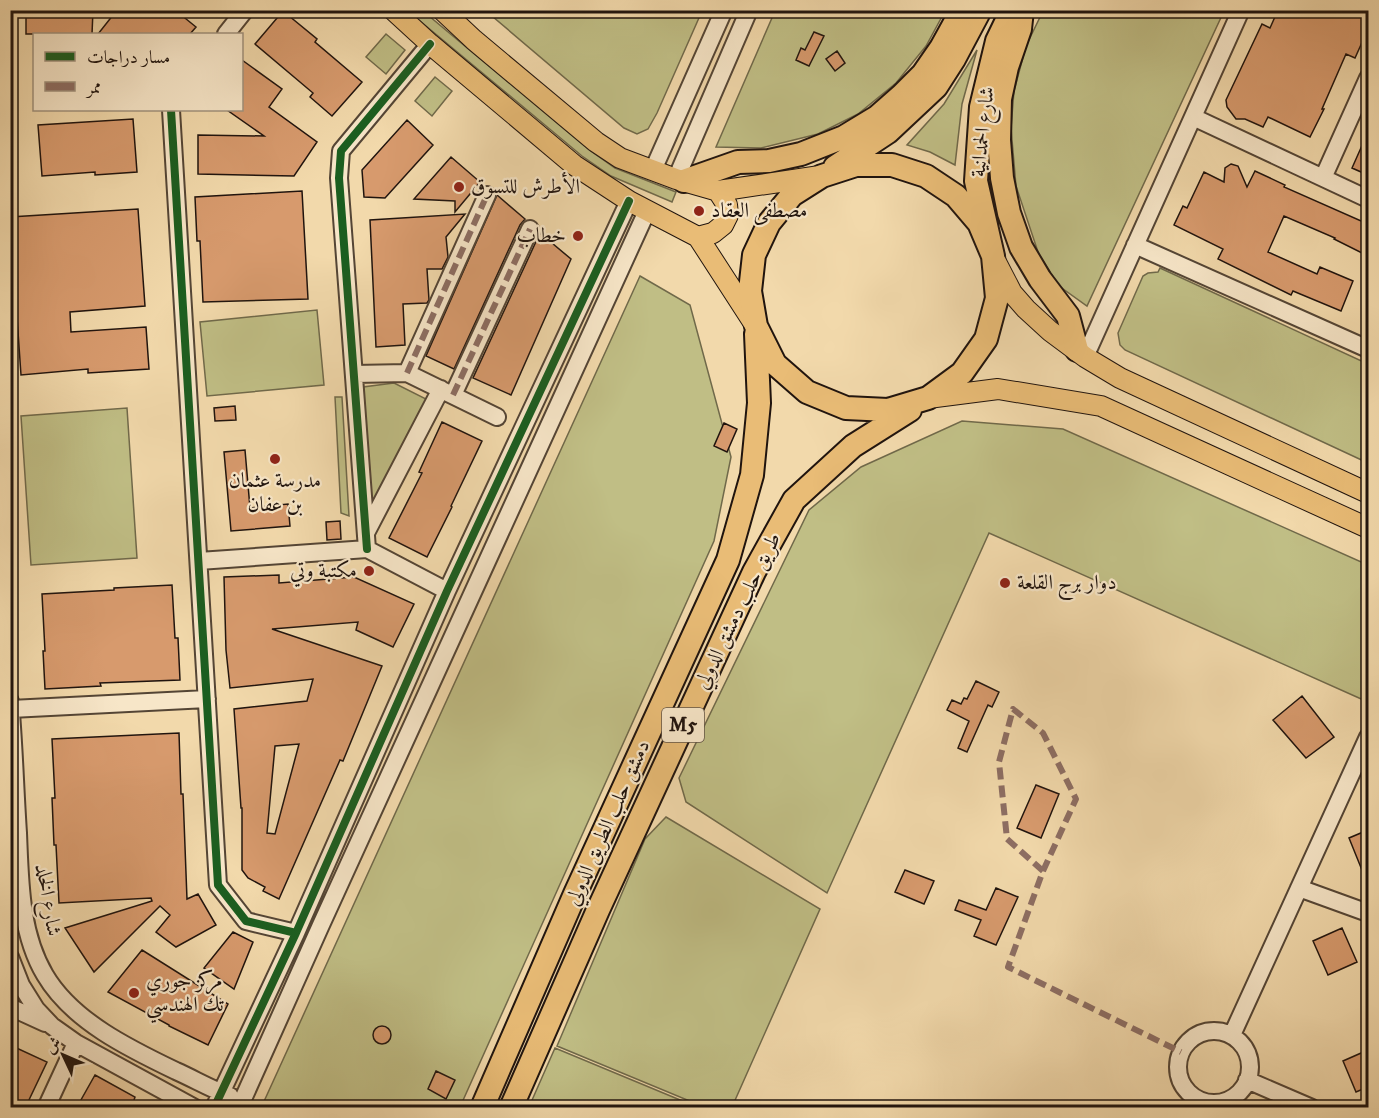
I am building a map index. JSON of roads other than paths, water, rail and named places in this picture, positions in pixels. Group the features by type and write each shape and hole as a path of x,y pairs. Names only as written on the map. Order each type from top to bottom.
{"highway":[{"path":"680,180 738,162 769,160 801,154 844,137 877,117 923,74 941,48 962,10"},
{"path":"928,398 888,410 846,408 807,392 775,363 756,326 750,291 754,255 769,223 792,195 888,132 936,87 980,10"},
{"name":"شارع الحمدانية","path":"993,256 976,181 981,107 997,41 1012,10"},
{"path":"1022,10 1020,29 1007,67 1000,99 999,140 1002,178 1009,213 1021,247 1040,279 1068,316 1081,353"},
{"path":"822,176 856,165 892,165 926,176 956,196 972,214 979,223 993,256"},
{"name":"طريق حلب دمشق الدولي","path":"511,1107 603,899 754,572 794,500 853,446 962,374 986,339 997,298 993,256"},
{"name":"دمشق حلب الطريق الدولي","path":"482,1107 575,894 728,560 752,475 759,403 756,326"}],"main road":[{"path":"393,10 452,63 574,165 629,201 698,237 756,326"},
{"path":"442,10 474,40 596,142 620,158 718,191 822,176"},
{"path":"452,63 474,40"},
{"path":"698,237 713,233 723,225 728,215 727,205 718,191"},
{"path":"993,256 1011,292 1026,309 1050,331 1120,378 1361,490 1358,490 1359,507 1351,515 1341,516"},
{"path":"928,398 998,389 1101,406 1368,528"}],"street":[{"path":"227,33 245,10"},
{"path":"653,170 724,10"},
{"path":"680,180 748,10"},
{"path":"1081,353 1135,245 1241,10"},
{"path":"366,541 339,178 341,151 430,44"},
{"path":"1323,178 1368,78"},
{"path":"171,111 218,885 246,921 296,933"},
{"path":"1193,117 1368,199"},
{"path":"407,373 487,195"},
{"path":"217,1100 296,933 447,591 629,201"},
{"path":"240,1104 647,211"},
{"path":"366,541 447,392 530,229"},
{"path":"1135,245 1368,349"},
{"path":"354,374 407,373 497,417"},
{"path":"199,561 366,541 447,591"},
{"path":"11,709 207,699"},
{"name":"شارع الخلد","path":"10,701 15,873 30,943 45,975 75,1010 115,1039 156,1061 217,1100 240,1104"},
{"path":"1232,1035 1368,737"},
{"path":"1299,888 1368,913"},
{"path":"10,957 21,985 36,1009 52,1026"},
{"path":"10,1007 52,1026 76,1043 195,1107"},
{"path":"1209,1031 1221,1031 1232,1035 1241,1042 1247,1053 1250,1064 1247,1080 1236,1095 1226,1101 1201,1104 1184,1086 1179,1075 1178,1063 1181,1052 1197,1035 1209,1031"},
{"path":"46,1107 76,1043"},
{"path":"1247,1080 1312,1107"}],"place":[{"name":"الأطرش للتسوق","path":"459,187"},
{"name":"مصطفى العقاد","path":"699,211"},
{"name":"خطاب","path":"578,236"},
{"name":"مدرسة عثمان بن عفان","path":"275,459"},
{"name":"مكتبة وتي","path":"369,571"},
{"name":"دوار برج القلعة","path":"1005,583"},
{"name":"مركز جوري تك الهندسي","path":"134,993"}]}
